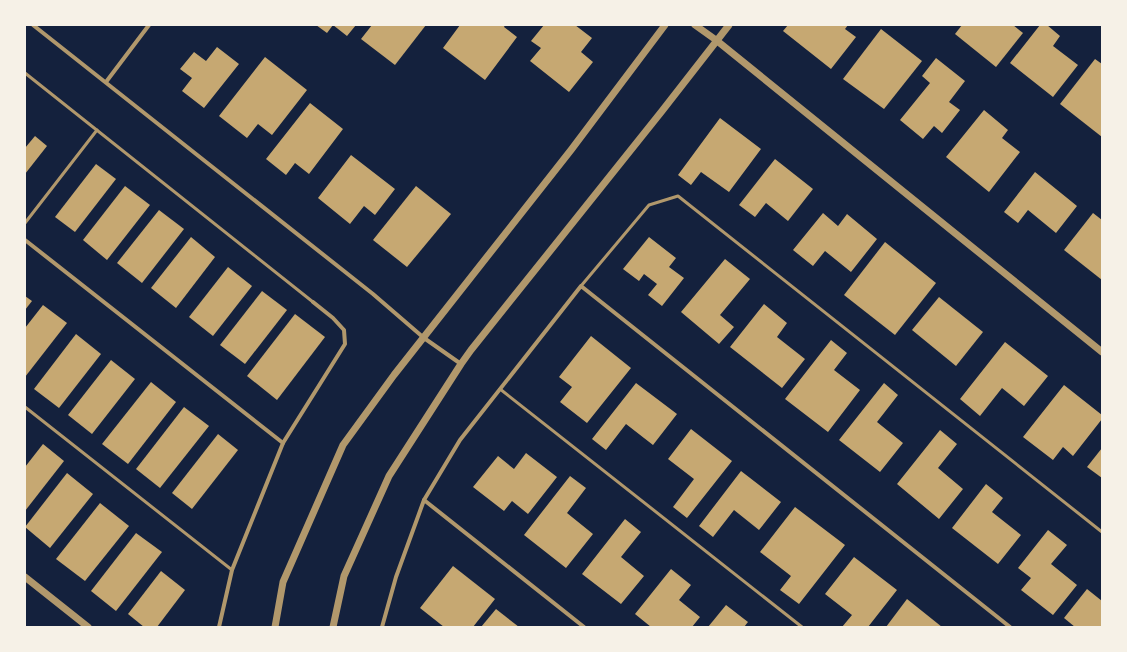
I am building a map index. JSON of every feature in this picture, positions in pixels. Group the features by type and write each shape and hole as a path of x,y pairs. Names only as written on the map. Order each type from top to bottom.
{"street":[{"path":"33,25 373,294 424,338 461,364"},
{"path":"106,82 149,25"},
{"path":"274,627 283,582 343,445 424,338 571,150 665,25"},
{"path":"695,25 716,40 1102,352"},
{"path":"332,627 344,576 389,476 470,350 662,111 729,25"},
{"path":"25,240 282,443"},
{"path":"382,627 396,577 424,500 460,440 581,286 1010,627"},
{"path":"218,627 232,570 282,443 345,344 344,330 333,318 313,302"},
{"path":"424,500 584,627"},
{"path":"25,577 88,627"}],"lane":[{"path":"25,73 313,302"},
{"path":"25,223 97,130"},
{"path":"581,286 649,205 678,196 1102,532"},
{"path":"500,389 802,627"},
{"path":"25,407 232,570"}],"building":[{"path":"316,25 333,25 327,33"},
{"path":"333,25 356,25 347,36"},
{"path":"372,25 426,25 395,65 361,39"},
{"path":"460,25 505,25 504,27 517,37 485,80 443,48"},
{"path":"544,25 575,25 592,38 581,52 593,62 569,92 530,61 541,48 531,41"},
{"path":"788,25 848,25 845,29 856,37 831,69 783,31"},
{"path":"962,25 1013,25 1023,33 996,67 955,34"},
{"path":"1040,25 1047,25 1060,36 1053,46 1078,65 1053,97 1010,63"},
{"path":"881,29 922,61 884,109 843,79"},
{"path":"217,47 239,64 204,108 182,91 192,78 180,69 194,52 206,61"},
{"path":"265,57 307,90 272,135 258,124 247,138 219,116"},
{"path":"936,58 965,81 949,102 960,110 942,133 934,126 923,139 900,120 930,83 922,76"},
{"path":"1095,59 1102,64 1102,137 1060,104"},
{"path":"310,103 343,129 309,174 295,163 286,175 266,159"},
{"path":"984,110 1008,130 1002,138 1020,152 989,192 946,157"},
{"path":"720,118 761,149 729,192 701,172 691,185 678,175"},
{"path":"35,136 47,146 25,174 25,148"},
{"path":"351,155 395,189 375,215 364,206 350,224 318,198"},
{"path":"775,159 813,189 788,221 766,203 755,217 739,205"},
{"path":"96,164 116,179 75,232 55,217"},
{"path":"1035,172 1077,206 1056,233 1028,210 1018,223 1004,212"},
{"path":"125,186 150,205 107,260 83,240"},
{"path":"416,186 451,214 407,267 373,240"},
{"path":"159,210 184,229 142,283 117,263"},
{"path":"823,213 838,226 847,214 877,239 851,272 825,251 813,266 793,250"},
{"path":"1093,213 1102,220 1102,280 1064,250"},
{"path":"191,237 215,257 176,308 151,288"},
{"path":"649,237 676,258 669,267 684,278 662,306 648,295 657,284 644,274 639,281 623,269"},
{"path":"885,242 936,283 895,335 844,295"},
{"path":"725,259 750,279 720,315 734,327 719,344 681,312"},
{"path":"228,267 252,286 213,336 189,317"},
{"path":"262,291 287,310 245,364 220,345"},
{"path":"25,296 32,301 25,310"},
{"path":"939,297 983,332 956,366 912,330"},
{"path":"764,304 787,323 777,337 805,359 782,388 730,347"},
{"path":"43,305 67,323 25,377 25,328"},
{"path":"295,314 325,337 277,400 247,376"},
{"path":"76,334 101,354 59,408 34,389"},
{"path":"591,336 631,368 587,423 560,402 572,387 559,377"},
{"path":"831,340 847,353 834,370 860,390 828,432 785,399"},
{"path":"1005,342 1048,376 1024,406 1002,388 980,416 960,399"},
{"path":"111,360 135,379 92,434 68,415"},
{"path":"151,382 176,402 128,464 102,444"},
{"path":"636,383 677,414 653,445 626,424 606,450 592,439"},
{"path":"884,383 898,395 877,422 903,443 880,472 839,440"},
{"path":"1064,385 1102,415 1102,419 1073,456 1063,447 1053,460 1023,437"},
{"path":"184,407 209,426 160,488 136,469"},
{"path":"691,429 732,461 687,518 673,507 694,479 668,459"},
{"path":"940,430 957,444 938,468 963,489 939,519 897,484"},
{"path":"218,434 238,450 192,509 172,493"},
{"path":"43,444 64,461 25,511 25,467"},
{"path":"1102,448 1102,478 1087,467"},
{"path":"526,453 557,477 528,514 512,501 504,511 473,487 498,456 514,469"},
{"path":"741,471 781,502 759,530 734,510 713,537 699,526"},
{"path":"67,473 93,494 50,548 25,527"},
{"path":"570,476 586,488 567,513 593,534 566,568 524,535"},
{"path":"986,484 1003,498 992,512 1021,535 998,564 952,528"},
{"path":"100,503 129,526 85,581 56,559"},
{"path":"795,507 845,545 799,604 780,590 791,576 760,552"},
{"path":"625,519 641,532 621,557 644,576 621,604 582,574"},
{"path":"1048,530 1067,545 1051,564 1077,585 1053,615 1021,590 1031,578 1018,568"},
{"path":"136,533 162,552 116,611 91,591"},
{"path":"854,557 897,590 868,627 842,627 852,615 825,594"},
{"path":"453,566 495,599 473,627 444,627 420,608"},
{"path":"671,569 691,585 679,600 700,617 692,627 651,627 635,614"},
{"path":"161,571 185,590 157,627 144,627 128,614"},
{"path":"1087,589 1102,601 1102,627 1075,627 1064,618"},
{"path":"907,599 942,627 886,627"},
{"path":"726,605 748,622 744,627 708,627"},
{"path":"496,609 519,627 481,627"}]}
